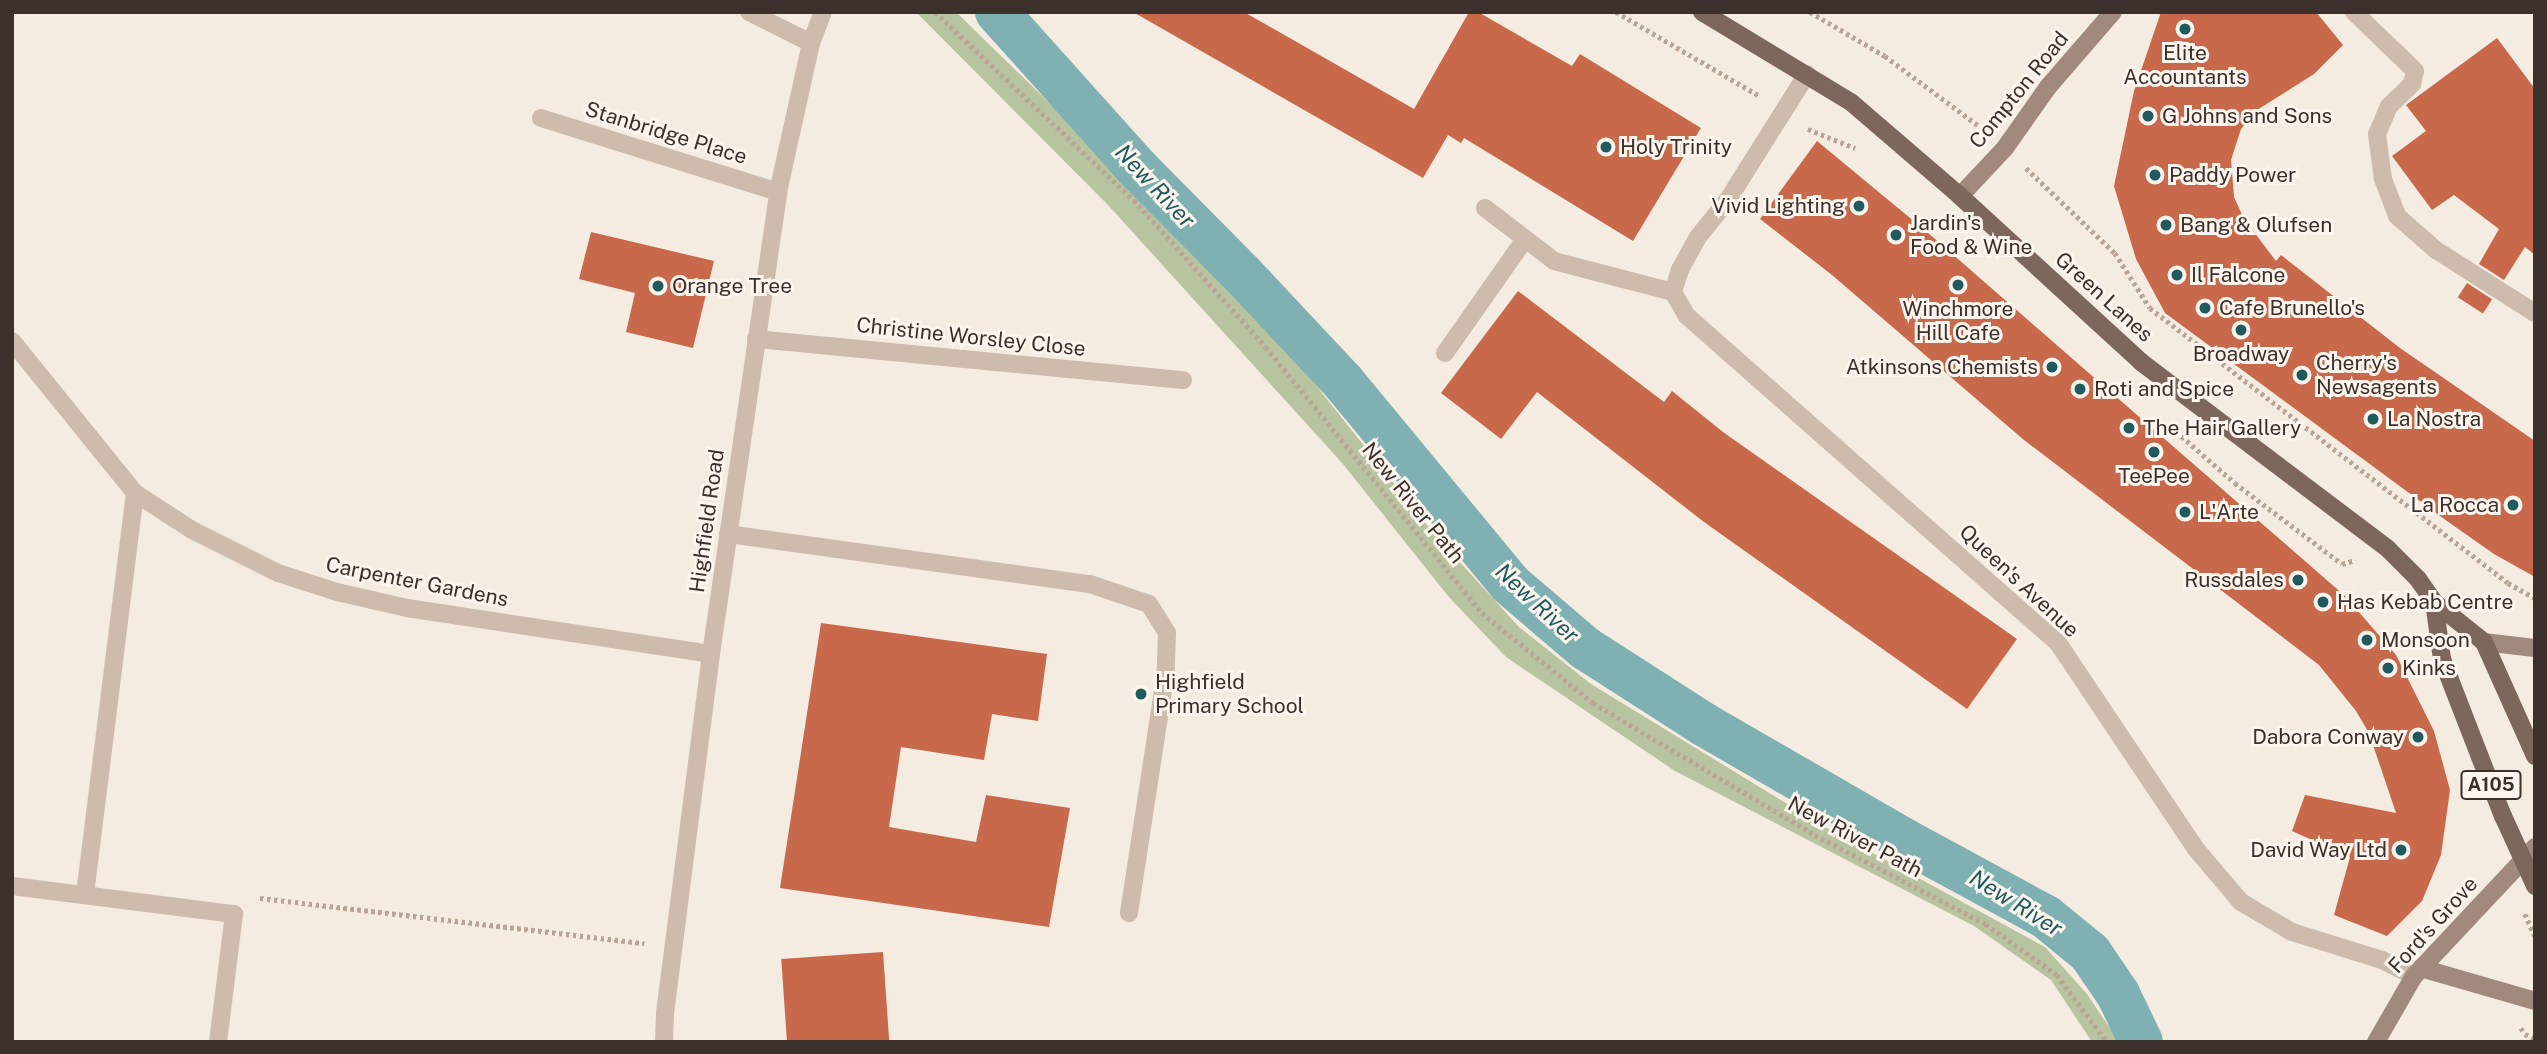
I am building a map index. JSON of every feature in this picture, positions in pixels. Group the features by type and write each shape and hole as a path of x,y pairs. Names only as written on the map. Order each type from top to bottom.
{"main road":[{"name":"Green Lanes","path":"1702,12 1852,103 1959,195 2141,362 2388,550 2418,579 2434,602 2484,642 2535,757"},
{"name":"Green Lanes","path":"2434,602 2442,659 2535,886"}],"street":[{"path":"750,12 811,43"},
{"name":"Highfield Road","path":"664,1042 665,1013 711,654 778,191 811,43 823,12"},
{"name":"Compton Road","path":"1959,195 2005,148 2048,87 2113,12"},
{"path":"2354,12 2415,71 2412,84 2389,106 2377,134 2383,179 2397,216 2436,250 2535,313"},
{"path":"1485,208 1554,261 1673,292 1679,270 1698,237 1727,201 1807,74"},
{"name":"Stanbridge Place","path":"541,118 778,191"},
{"path":"1446,353 1525,239"},
{"name":"Queen's Avenue","path":"1673,292 1687,316 2058,643 2196,849 2241,902 2292,932 2418,972"},
{"name":"Christine Worsley Close","path":"756,339 1182,380"},
{"name":"Carpenter Gardens","path":"12,341 135,492 192,530 278,573 337,592 407,608 711,654"},
{"path":"85,894 135,492"},
{"path":"728,534 1090,584 1149,604 1167,633 1166,671 1129,913"},
{"path":"2484,642 2535,648"},
{"name":"Ford's Grove","path":"2376,1042 2418,972 2535,847"},
{"path":"12,886 234,914 218,1042"},
{"path":"2418,972 2535,1001"}],"path":[{"name":"New River Path","path":"935,12 1134,200 1266,348 1482,613 1593,703 1815,835 1986,924 2057,975 2107,1042"},
{"path":"1616,12 1763,98"},
{"path":"1810,12 1885,56 1989,133"},
{"name":"Green Lanes","path":"2024,166 2115,254 2145,302 2164,320 2508,583 2535,598"},
{"path":"250,896 674,947"}],"green space":[{"path":"916,12 956,12 1189,239 1307,374 1435,535 1519,627 1591,684 1825,827 2045,947 2087,994 2119,1042 2092,1042 2051,980 1974,926 1675,771 1506,657 1448,596 1343,464 1108,205"}],"building":[{"path":"1133,12 1244,12 1414,109 1469,12 1478,12 1572,66 1580,54 1701,128 1633,241 1464,138 1461,143 1448,135 1423,178"},
{"path":"2161,12 2316,12 2343,45 2314,74 2257,110 2241,129 2231,160 2234,197 2244,219 2276,261 2281,255 2400,348 2535,441 2535,577 2494,554 2447,521 2165,313 2136,259 2114,186 2134,91"},
{"path":"2497,38 2535,89 2535,255 2525,247 2504,280 2479,264 2499,229 2454,195 2432,210 2392,156 2426,131 2406,105"},
{"path":"1817,141 1927,232 2345,596 2396,655 2434,731 2450,790 2441,855 2422,901 2387,936 2334,915 2350,857 2292,831 2305,795 2396,813 2369,733 2356,711 2319,665 2024,440 1832,275 1760,219"},
{"name":"Orange Tree","path":"591,232 714,261 693,348 626,332 635,293 579,279"},
{"path":"2467,283 2492,299 2483,314 2458,297"},
{"path":"1518,291 1664,402 1672,391 1723,432 2017,639 1967,709 1704,522 1537,392 1501,439 1441,393"},
{"path":"821,623 1047,654 1038,721 992,714 984,760 901,747 889,827 976,842 986,795 1070,808 1049,927 780,888"},
{"path":"883,952 889,1042 787,1042 781,959"}],"waterway":[{"name":"New River","path":"997,12 1138,169 1243,275 1344,383 1510,584 1585,648 1705,725 1906,841 2046,917 2090,953 2118,994 2141,1042"}],"place":[{"name":"Elite Accountants","path":"2185,29"},
{"name":"G Johns and Sons","path":"2148,116"},
{"name":"Holy Trinity","path":"1606,147"},
{"name":"Paddy Power","path":"2155,175"},
{"name":"Vivid Lighting","path":"1859,206"},
{"name":"Bang & Olufsen","path":"2166,225"},
{"name":"Jardin's Food & Wine","path":"1896,235"},
{"name":"Il Falcone","path":"2177,275"},
{"name":"Winchmore Hill Cafe","path":"1958,285"},
{"name":"Orange Tree","path":"658,286"},
{"name":"Cafe Brunello's","path":"2205,308"},
{"name":"Broadway","path":"2241,330"},
{"name":"Atkinsons Chemists","path":"2052,367"},
{"name":"Cherry's Newsagents","path":"2302,375"},
{"name":"Roti and Spice","path":"2080,389"},
{"name":"La Nostra","path":"2373,419"},
{"name":"The Hair Gallery","path":"2129,428"},
{"name":"TeePee","path":"2154,452"},
{"name":"La Rocca","path":"2513,505"},
{"name":"L'Arte","path":"2185,512"},
{"name":"Russdales","path":"2298,580"},
{"name":"Has Kebab Centre","path":"2323,602"},
{"name":"Monsoon","path":"2367,640"},
{"name":"Kinks","path":"2388,668"},
{"name":"Highfield Primary School","path":"1141,694"},
{"name":"Dabora Conway","path":"2418,737"},
{"name":"David Way Ltd","path":"2401,850"}]}
